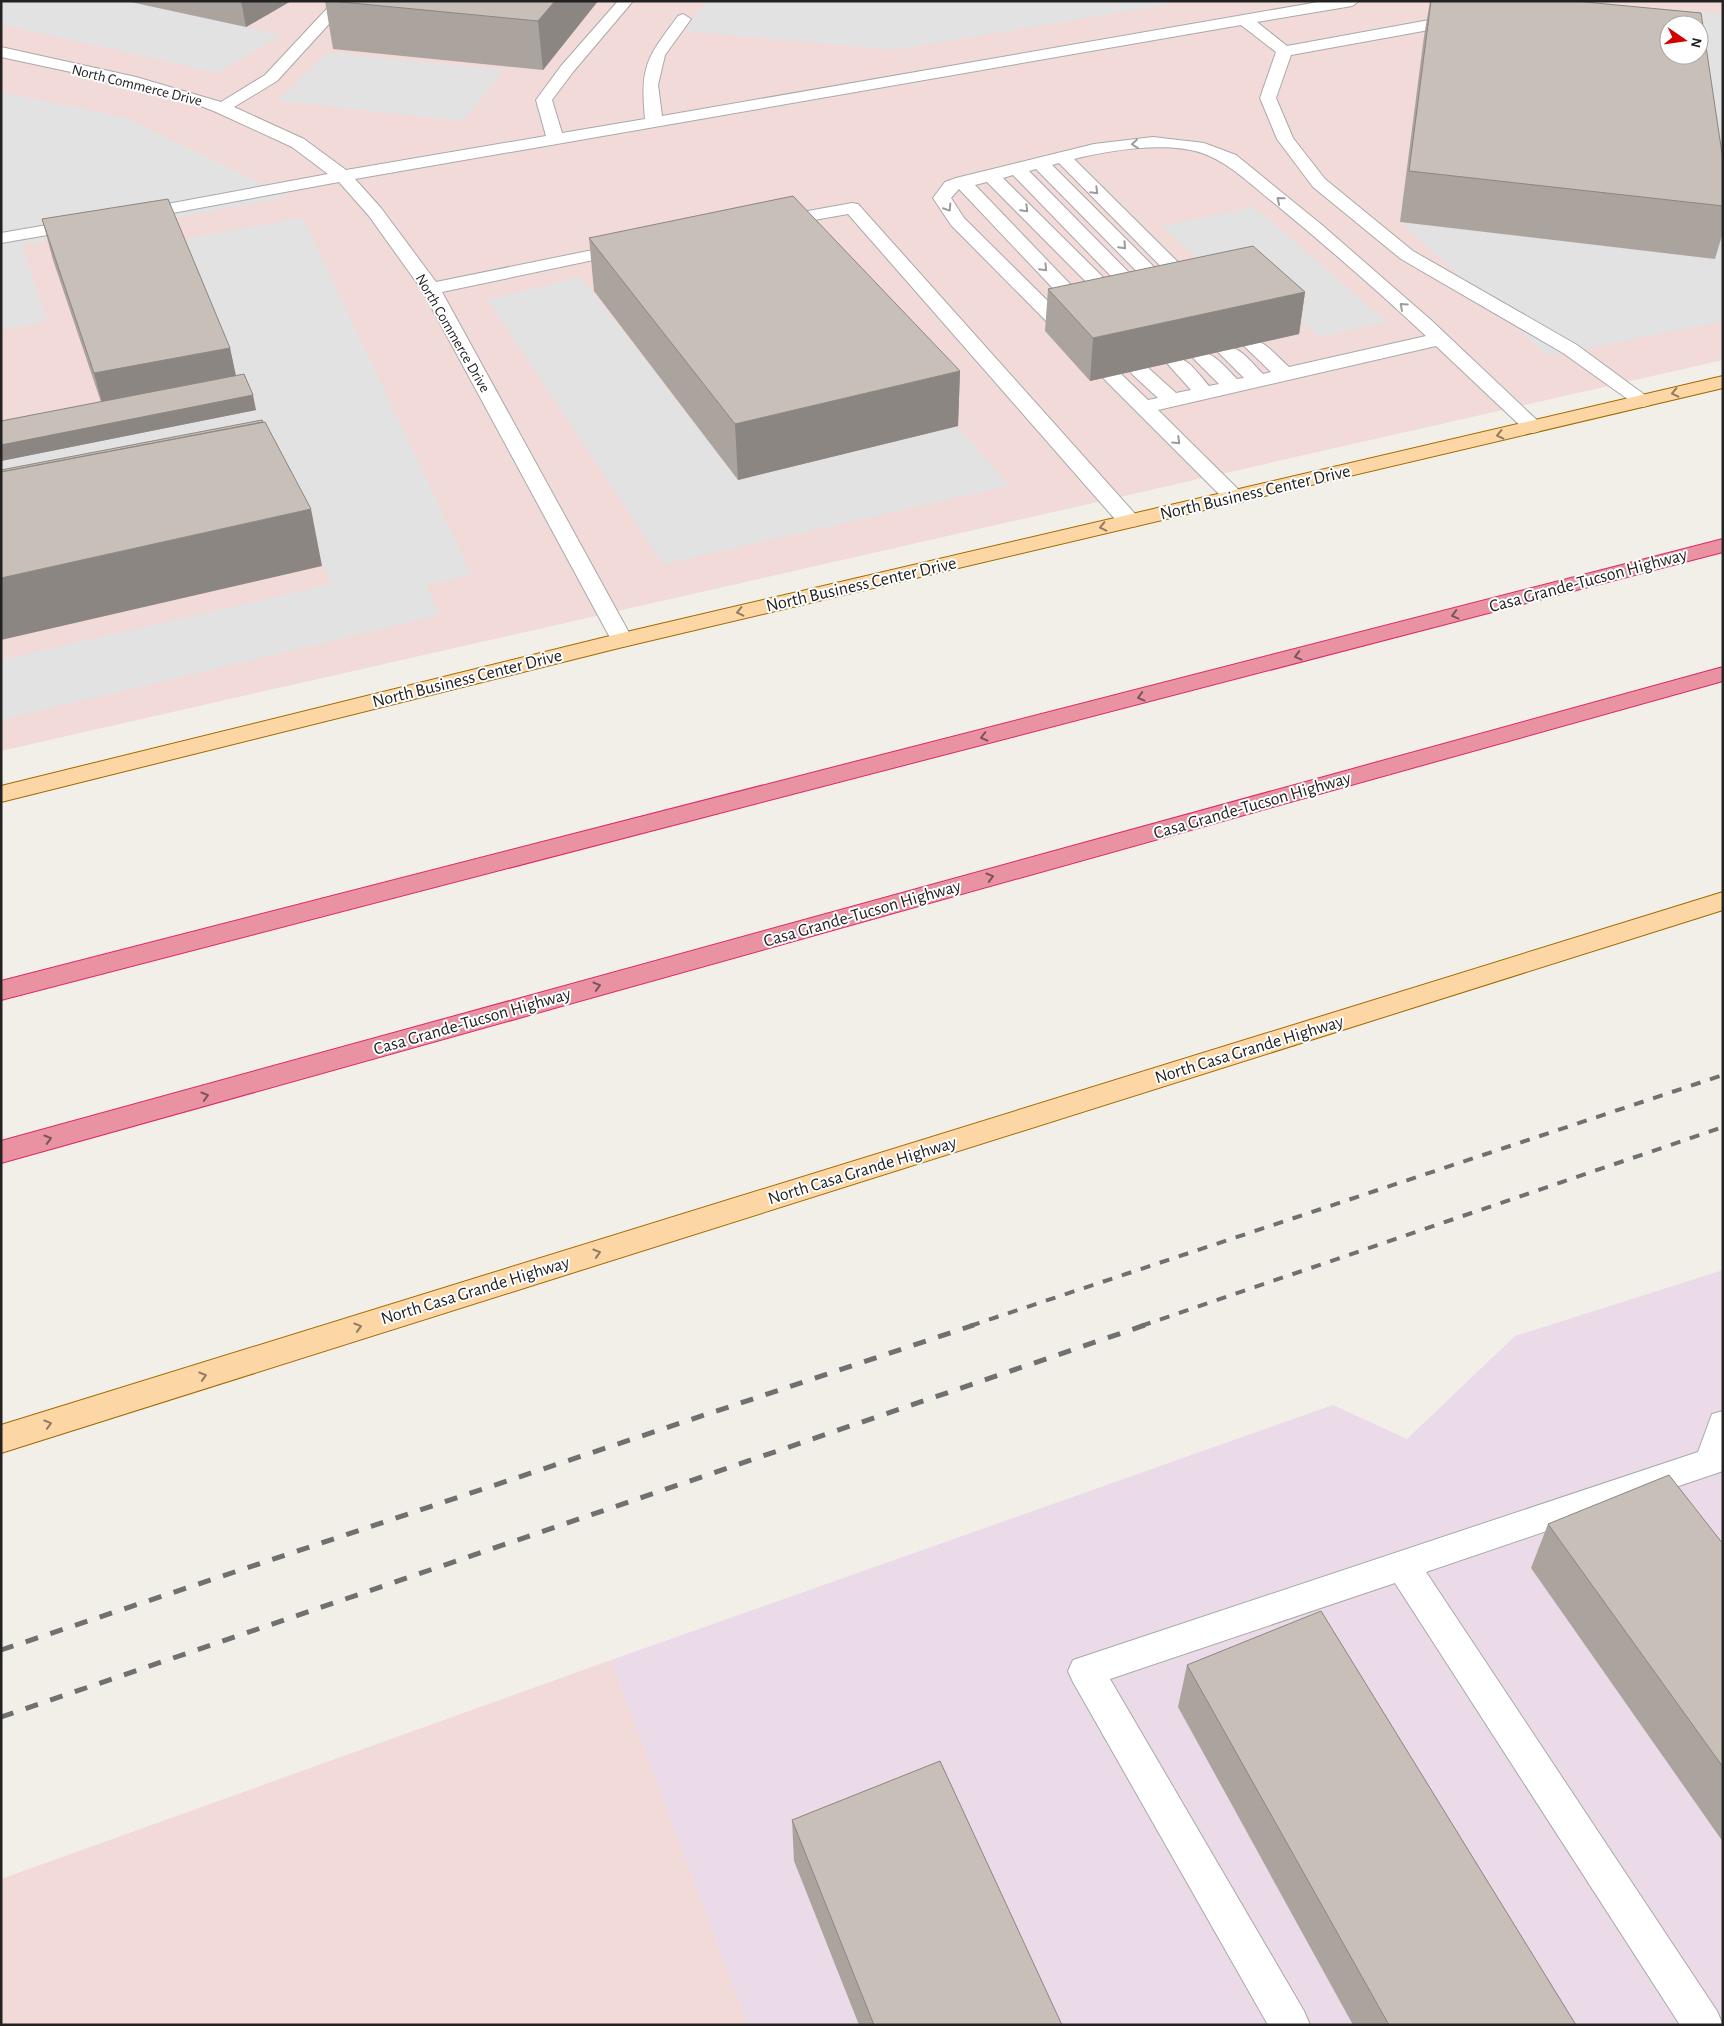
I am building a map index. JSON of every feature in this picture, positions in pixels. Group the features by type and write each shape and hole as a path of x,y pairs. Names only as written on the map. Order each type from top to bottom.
{"highway":[{"name":"Casa Grande-Tucson Highway","path":"1,991 1723,545"},
{"name":"Casa Grande-Tucson Highway","path":"1,1152 1723,674"}],"main road":[{"name":"North Business Center Drive","path":"1,794 622,640 1723,382"},
{"name":"North Casa Grande Highway","path":"1,1439 1723,901"}],"street":[{"path":"222,108 271,78 343,1"},
{"path":"556,140 544,100 567,69 626,1"},
{"path":"118,218 342,176 1352,1"},
{"path":"1244,20 1284,51 1474,17"},
{"path":"654,123 650,85 657,55 683,19"},
{"path":"1284,51 1268,98 1285,139 1319,183 1407,255 1570,349 1643,401"},
{"name":"North Commerce Drive","path":"1,52 130,80 192,97 222,108 298,143 342,176 375,212 431,289 622,640"},
{"path":"1063,328 957,221 942,198 951,186 1094,149 1153,142 1204,148 1230,160 1316,228 1533,427"},
{"path":"1061,156 1202,297"},
{"path":"1039,162 1178,302"},
{"path":"1016,168 1153,308"},
{"path":"990,175 1128,313"},
{"path":"962,182 1094,321"},
{"path":"757,225 852,208 1129,521"},
{"path":"1,238 98,221"},
{"path":"431,289 642,244"},
{"path":"1142,407 1439,339"},
{"path":"1252,344 1285,374"},
{"path":"1226,350 1258,380"},
{"path":"1201,356 1233,386"},
{"path":"1176,362 1204,392"},
{"path":"1139,370 1172,400"},
{"path":"1112,376 1235,497"},
{"path":"1290,2025 1086,1671 1403,1566 1717,1468 1723,1424"},
{"path":"1403,1566 1703,2025"}],"shaded area":[{"path":"1,1 1723,1 1723,360 1,751"},
{"path":"1,1 126,1 281,35 218,73 1,24"},
{"path":"706,1 1171,1 1170,4 893,50 685,31"},
{"path":"1483,1 1576,1 1723,14 1723,321 1548,356 1400,222 1715,259 1700,65 1709,65 1709,15 1659,15 1659,24"},
{"path":"327,52 505,70 463,121 278,101"},
{"path":"1,92 127,118 289,197 22,245 47,321 1,330"},
{"path":"1254,207 1387,322 1319,337 1248,272 1219,278 1161,226"},
{"path":"303,218 472,575 426,585 440,615 1,720 1,660 332,584 277,477 1,517 1,437 239,391 177,240"},
{"path":"581,277 738,480 958,426 1009,486 663,564 488,300"},
{"path":"1723,1270 1723,2025 748,2025 611,1660 1333,1405 1407,1439 1515,1336"},
{"path":"611,1660 748,2025 1,2025 1,1879"}],"building":[{"path":"331,1 555,1 538,21"},
{"path":"1431,1 1575,1 1701,13 1701,15 1659,15 1659,65 1709,65 1723,160 1723,206 1409,171"},
{"path":"793,196 960,371 735,424 589,238"},
{"path":"168,199 230,348 94,373 42,219"},
{"path":"1253,246 1305,292 1093,338 1048,289"},
{"path":"244,374 253,395 1,445 1,421"},
{"path":"262,420 263,422 1,472 1,470"},
{"path":"265,422 311,509 1,578 1,472"},
{"path":"1669,1475 1723,1544 1723,1767 1548,1524"},
{"path":"1321,1611 1576,2025 1389,2025 1187,1665"},
{"path":"940,1761 1062,2025 874,2025 792,1820"}],"railway":[{"path":"970,1326 1723,1075"},
{"path":"1141,1326 1723,1127"},
{"path":"1,1650 974,1325"},
{"path":"1,1717 1145,1325"}]}
